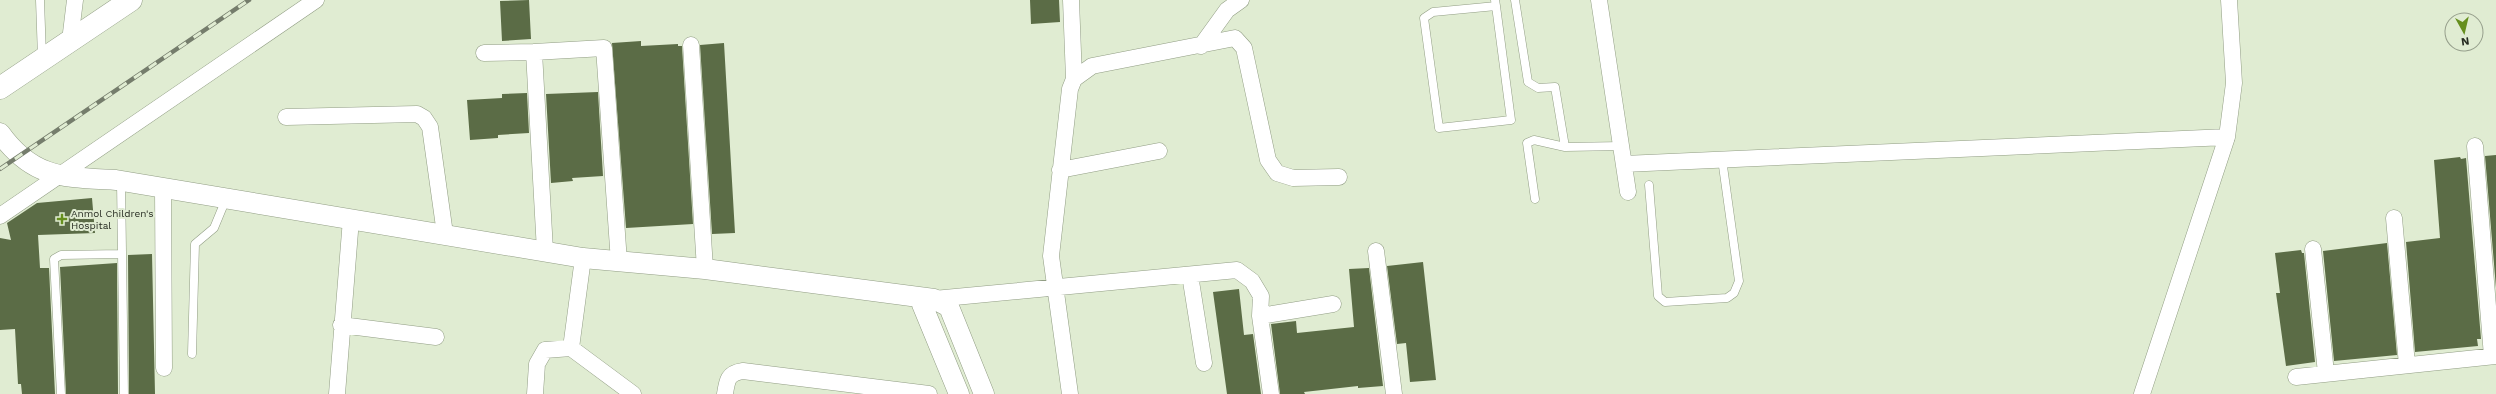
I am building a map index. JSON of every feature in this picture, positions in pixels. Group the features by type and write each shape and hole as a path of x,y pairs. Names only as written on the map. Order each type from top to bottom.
{"main road":[{"path":"0,88 131,0"}],"street":[{"path":"70,41 75,0"},
{"path":"0,216 316,0"},
{"path":"1070,394 1051,256 1070,89 1074,79 1071,0"},
{"path":"1201,46 1227,10 1241,0"},
{"path":"1599,0 1628,192"},
{"path":"2142,394 2227,137 2234,83 2229,0"},
{"path":"1074,79 1092,66 1201,46 1235,38 1244,48 1268,160 1277,173 1293,178 1339,177"},
{"path":"691,45 705,269"},
{"path":"484,52 534,52 604,48 619,262"},
{"path":"534,52 545,251"},
{"path":"286,117 417,114 424,118 430,127 445,234"},
{"path":"0,133 19,156 58,176 121,181 583,258 705,269 927,298 1055,289 1237,270 1252,281 1260,296 1260,316 1270,394"},
{"path":"1624,164 2227,137"},
{"path":"2296,377 2494,356 2475,146"},
{"path":"1060,170 1159,151"},
{"path":"163,188 164,368"},
{"path":"2394,218 2407,365"},
{"path":"337,394 341,325 351,219"},
{"path":"2313,249 2326,373"},
{"path":"1376,251 1394,394"},
{"path":"571,348 583,258"},
{"path":"1190,275 1204,362"},
{"path":"927,298 958,394"},
{"path":"927,298 949,307 984,394"},
{"path":"1260,316 1333,304"},
{"path":"341,325 436,337"},
{"path":"535,394 538,364 545,350 571,348 615,387 633,394"},
{"path":"725,394 727,378 733,372 743,371 929,394"}],"lane":[{"path":"40,0 42,60"},
{"path":"1515,0 1528,82 1538,88 1556,87 1565,147"},
{"path":"1495,3 1511,120 1439,128 1424,18 1433,12 1495,3"},
{"path":"1535,199 1527,143 1534,140 1565,147 1622,146"},
{"path":"1649,185 1658,296 1665,302 1727,298 1734,292 1739,281 1722,159"},
{"path":"121,181 124,394"},
{"path":"192,354 195,244 214,228 227,198"},
{"path":"61,394 54,259 61,255 121,254"}],"building":[{"path":"529,0 531,39 502,41 500,1"},
{"path":"1030,0 1059,0 1060,22 1031,24"},
{"path":"641,41 641,46 678,44 678,46 682,46 693,224 626,228 612,43"},
{"path":"724,43 735,233 712,234 700,45"},
{"path":"598,92 603,176 572,178 573,181 551,183 546,94"},
{"path":"527,93 529,133 498,135 498,138 470,140 467,100 502,98 502,94"},
{"path":"2496,155 2496,288 2485,156"},
{"path":"2460,157 2461,159 2466,158 2481,339 2477,339 2478,346 2415,352 2406,242 2440,238 2434,160"},
{"path":"92,198 95,233 38,235 40,268 49,268 55,394 22,394 21,384 18,384 15,329 0,330 0,238 11,240 7,223 37,203"},
{"path":"2387,243 2397,355 2334,361 2323,251"},
{"path":"2301,250 2302,253 2304,253 2315,362 2286,366 2276,293 2280,293 2275,253"},
{"path":"152,254 155,394 129,394 128,255"},
{"path":"1423,262 1436,380 1410,382 1406,343 1397,344 1387,266"},
{"path":"117,263 118,394 66,394 60,267"},
{"path":"1369,268 1383,386 1358,388 1358,386 1304,392 1305,394 1280,394 1271,324 1296,321 1297,333 1354,327 1349,269"},
{"path":"1239,289 1244,335 1253,334 1261,394 1227,394 1213,292"}],"railway":[{"path":"0,169 249,0"}],"place":[{"name":"Anmol Children's Hospital","path":"62,219"}]}
